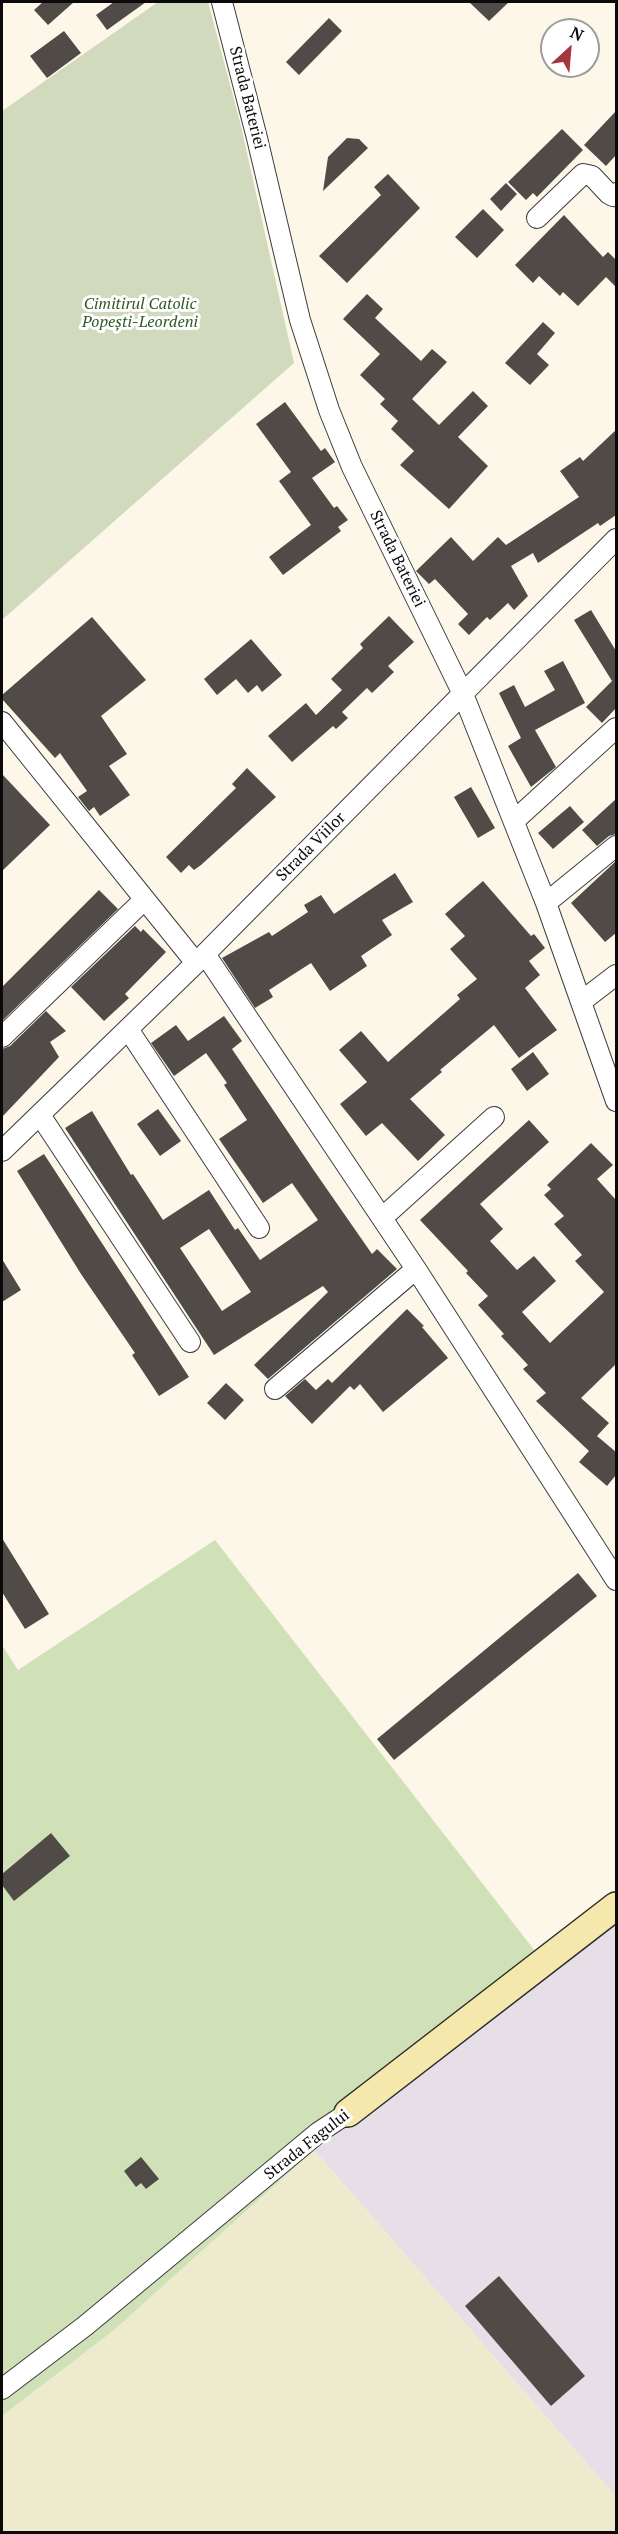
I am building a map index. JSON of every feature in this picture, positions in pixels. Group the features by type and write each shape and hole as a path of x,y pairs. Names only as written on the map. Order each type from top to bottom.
{"street":[{"name":"Strada Bateriei","path":"222,2 300,320 317,377 352,467 463,694 515,820 616,1101"},
{"path":"537,218 583,174 592,176 609,194 613,196 616,194"},
{"name":"Strada Viilor","path":"2,1151 200,959 616,539"},
{"path":"2,722 144,900 200,959 382,1218 616,1580"},
{"path":"515,820 616,728"},
{"path":"546,903 616,846"},
{"path":"2,1037 144,900"},
{"path":"582,1002 616,975"},
{"path":"128,1029 259,1228"},
{"path":"40,1115 190,1341"},
{"path":"382,1218 494,1117"},
{"path":"275,1389 416,1269"},
{"name":"Strada Fagului","path":"2,2389 85,2326 319,2132 348,2113 616,1906"}],"shaded area":[{"path":"616,1921 616,2497 314,2150 549,1969"},
{"path":"314,2150 616,2497 616,2532 2,2532 2,2416 113,2331"}],"green space":[{"name":"Cimitirul Catolic Popești-Leordeni","path":"158,2 208,2 240,122 294,363 2,620 2,111"},
{"path":"215,1540 549,1969 314,2150 113,2331 2,2416 2,1645 18,1670"}],"building":[{"path":"43,2 74,2 48,25 34,10"},
{"path":"114,2 146,2 107,30 96,15"},
{"path":"469,2 509,2 489,21"},
{"path":"329,18 342,31 299,75 286,62"},
{"path":"64,31 81,53 47,78 30,56"},
{"path":"616,111 616,155 606,166 584,145"},
{"path":"562,129 583,150 537,197 533,193 526,200 508,182"},
{"path":"347,138 359,139 368,148 323,191 328,157"},
{"path":"388,174 420,208 347,283 319,256 381,195 374,187"},
{"path":"506,183 517,194 501,211 490,199"},
{"path":"483,209 504,230 477,258 455,237"},
{"path":"564,215 603,257 608,252 616,260 616,287 606,277 578,306 563,292 560,296 539,276 533,283 515,265"},
{"path":"367,294 383,309 375,318 421,361 432,349 447,362 412,399 439,425 473,391 488,406 458,437 488,466 449,509 400,465 414,451 391,429 398,421 380,404 385,399 360,375 380,354 343,319"},
{"path":"543,322 555,333 537,354 549,365 530,385 505,363"},
{"path":"285,402 321,451 325,448 335,462 312,478 334,508 337,506 348,520 338,527 341,531 283,575 269,557 311,525 279,481 291,472 256,424"},
{"path":"616,430 616,515 600,526 598,523 538,563 533,553 511,566 528,596 514,610 508,603 490,620 487,617 469,635 458,624 468,614 435,579 429,584 416,571 451,537 473,561 498,537 506,545 579,497 560,471 580,457 583,461"},
{"path":"591,610 616,651 616,708 602,723 586,707 612,681 574,620"},
{"path":"389,616 414,642 388,666 394,672 372,693 367,688 342,712 348,718 336,729 333,726 292,762 268,736 306,703 316,715 342,690 331,679 363,648 360,644"},
{"path":"92,617 146,680 101,716 127,754 109,766 130,795 100,816 94,807 89,811 78,797 87,791 60,753 55,758 2,699 2,695"},
{"path":"251,639 282,675 262,692 257,685 248,693 236,679 217,695 204,679"},
{"path":"563,661 585,703 535,730 556,767 531,787 508,746 521,738 499,693 514,685 525,707 555,690 544,671"},
{"path":"247,768 276,797 201,865 194,870 189,865 181,873 166,857 236,788 232,784"},
{"path":"2,774 50,825 2,871"},
{"path":"471,787 495,828 478,838 454,797"},
{"path":"616,799 616,834 609,836 597,846 582,830"},
{"path":"570,806 584,822 553,849 538,833"},
{"path":"616,861 616,933 605,942 571,903"},
{"path":"395,873 413,902 382,920 392,935 361,956 367,966 330,991 311,963 269,990 273,997 255,1008 222,958 269,932 272,936 308,912 304,905 321,895 334,914"},
{"path":"483,881 531,936 534,934 545,948 529,961 540,975 525,988 557,1030 519,1058 494,1025 440,1070 442,1072 410,1099 445,1135 418,1161 382,1123 366,1136 340,1104 367,1082 339,1050 361,1031 388,1062 460,999 457,995 477,979 450,949 465,936 445,914"},
{"path":"99,890 118,909 2,1021 2,987"},
{"path":"135,926 141,932 143,929 166,952 125,994 129,998 104,1021 71,987"},
{"path":"46,1011 66,1031 50,1042 59,1057 2,1117 2,1049 10,1046"},
{"path":"224,1016 242,1041 232,1049 315,1172 372,1254 377,1249 397,1269 268,1379 254,1365 328,1292 323,1286 214,1355 65,1128 92,1111 131,1175 133,1174 163,1220 209,1190 235,1230 238,1228 260,1260 318,1220 292,1183 263,1203 219,1139 247,1120 224,1085 227,1083 206,1053 174,1076 151,1043 176,1025 188,1041","holes":["209,1229 251,1292 222,1311 180,1248"]},
{"path":"533,1052 549,1074 527,1091 511,1069"},
{"path":"158,1109 181,1141 160,1156 137,1124"},
{"path":"529,1120 549,1142 480,1204 503,1229 490,1241 517,1270 534,1256 556,1281 522,1312 550,1343 604,1292 575,1261 582,1255 554,1224 564,1216 544,1195 551,1189 547,1185 591,1143 613,1165 597,1179 616,1200 616,1364 581,1398 609,1423 597,1436 616,1452 616,1475 607,1486 579,1462 589,1451 536,1401 546,1393 523,1369 528,1365 501,1336 504,1334 478,1305 488,1296 420,1220"},
{"path":"44,1154 189,1377 159,1396 132,1355 135,1353 81,1274 17,1171"},
{"path":"2,1259 21,1290 2,1302"},
{"path":"407,1309 424,1326 422,1327 448,1358 383,1412 360,1384 354,1390 350,1386 312,1424 285,1396 305,1379 316,1390 328,1379 332,1383"},
{"path":"226,1383 244,1400 225,1420 207,1403"},
{"path":"2,1538 49,1614 25,1629 2,1592"},
{"path":"578,1573 597,1596 394,1760 377,1739"},
{"path":"51,1833 70,1856 14,1901 2,1885 2,1874"},
{"path":"141,2157 159,2179 146,2189 141,2183 136,2187 124,2171"},
{"path":"499,2276 585,2376 551,2406 465,2306"}]}
